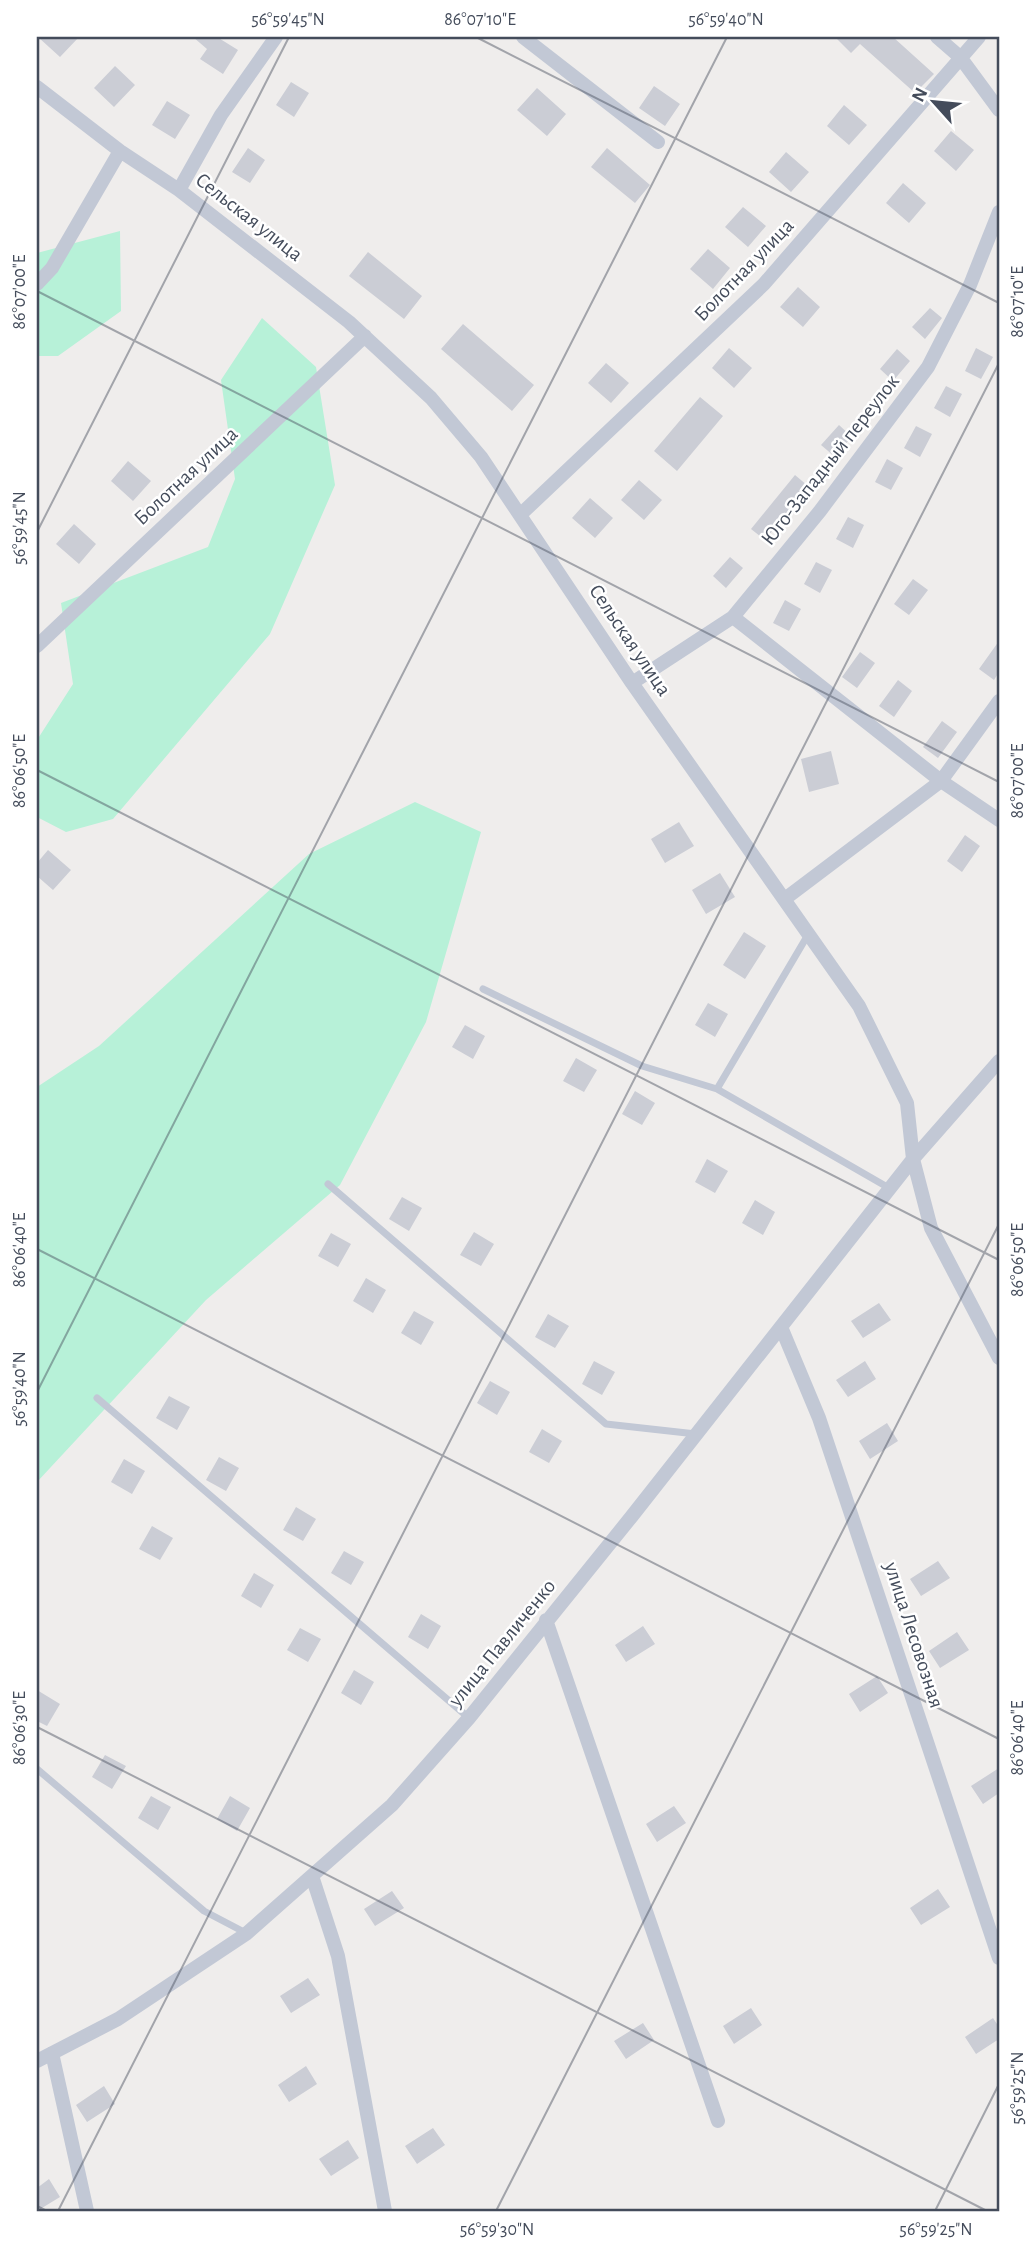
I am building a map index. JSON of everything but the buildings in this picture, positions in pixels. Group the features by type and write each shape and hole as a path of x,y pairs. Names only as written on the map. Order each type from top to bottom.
{"street":[{"path":"523,37 658,142"},
{"path":"937,37 960,57 999,110"},
{"name":"Болотная улица","path":"521,514 764,284 979,37"},
{"path":"179,190 221,115 270,39"},
{"name":"Сельская улица","path":"37,87 120,151 179,190 365,336 431,398 481,457 632,683 810,932 859,1006 906,1103 913,1159 931,1228 999,1358"},
{"path":"37,284 52,268 120,151"},
{"name":"Юго-Западный переулок","path":"632,683 733,617 820,511 929,367 970,285 999,212"},
{"name":"Болотная улица","path":"37,646 365,336"},
{"path":"733,617 941,781 999,820"},
{"path":"786,898 941,781 999,701"},
{"name":"улица Павличенко","path":"37,2061 118,2019 246,1934 392,1805 469,1718 913,1159 999,1061"},
{"name":"улица Лесовозная","path":"781,1327 819,1418 999,1958"},
{"path":"546,1620 718,2120"},
{"path":"312,1876 338,1956 385,2211"},
{"path":"52,2053 87,2211"}],"lane":[{"path":"717,1089 810,932"},
{"path":"483,989 642,1066 717,1089 890,1189"},
{"path":"328,1184 606,1424 697,1434"},
{"path":"97,1398 469,1718"},
{"path":"37,1769 204,1911 246,1934"}],"green space":[{"path":"120,231 121,311 58,356 37,356 37,253"},
{"path":"262,318 316,367 335,485 270,634 113,819 66,832 37,817 37,740 73,684 61,603 208,547 235,479 221,380"},
{"path":"415,802 481,832 426,1022 340,1185 206,1300 37,1482 37,1087 99,1046 309,854"}]}
